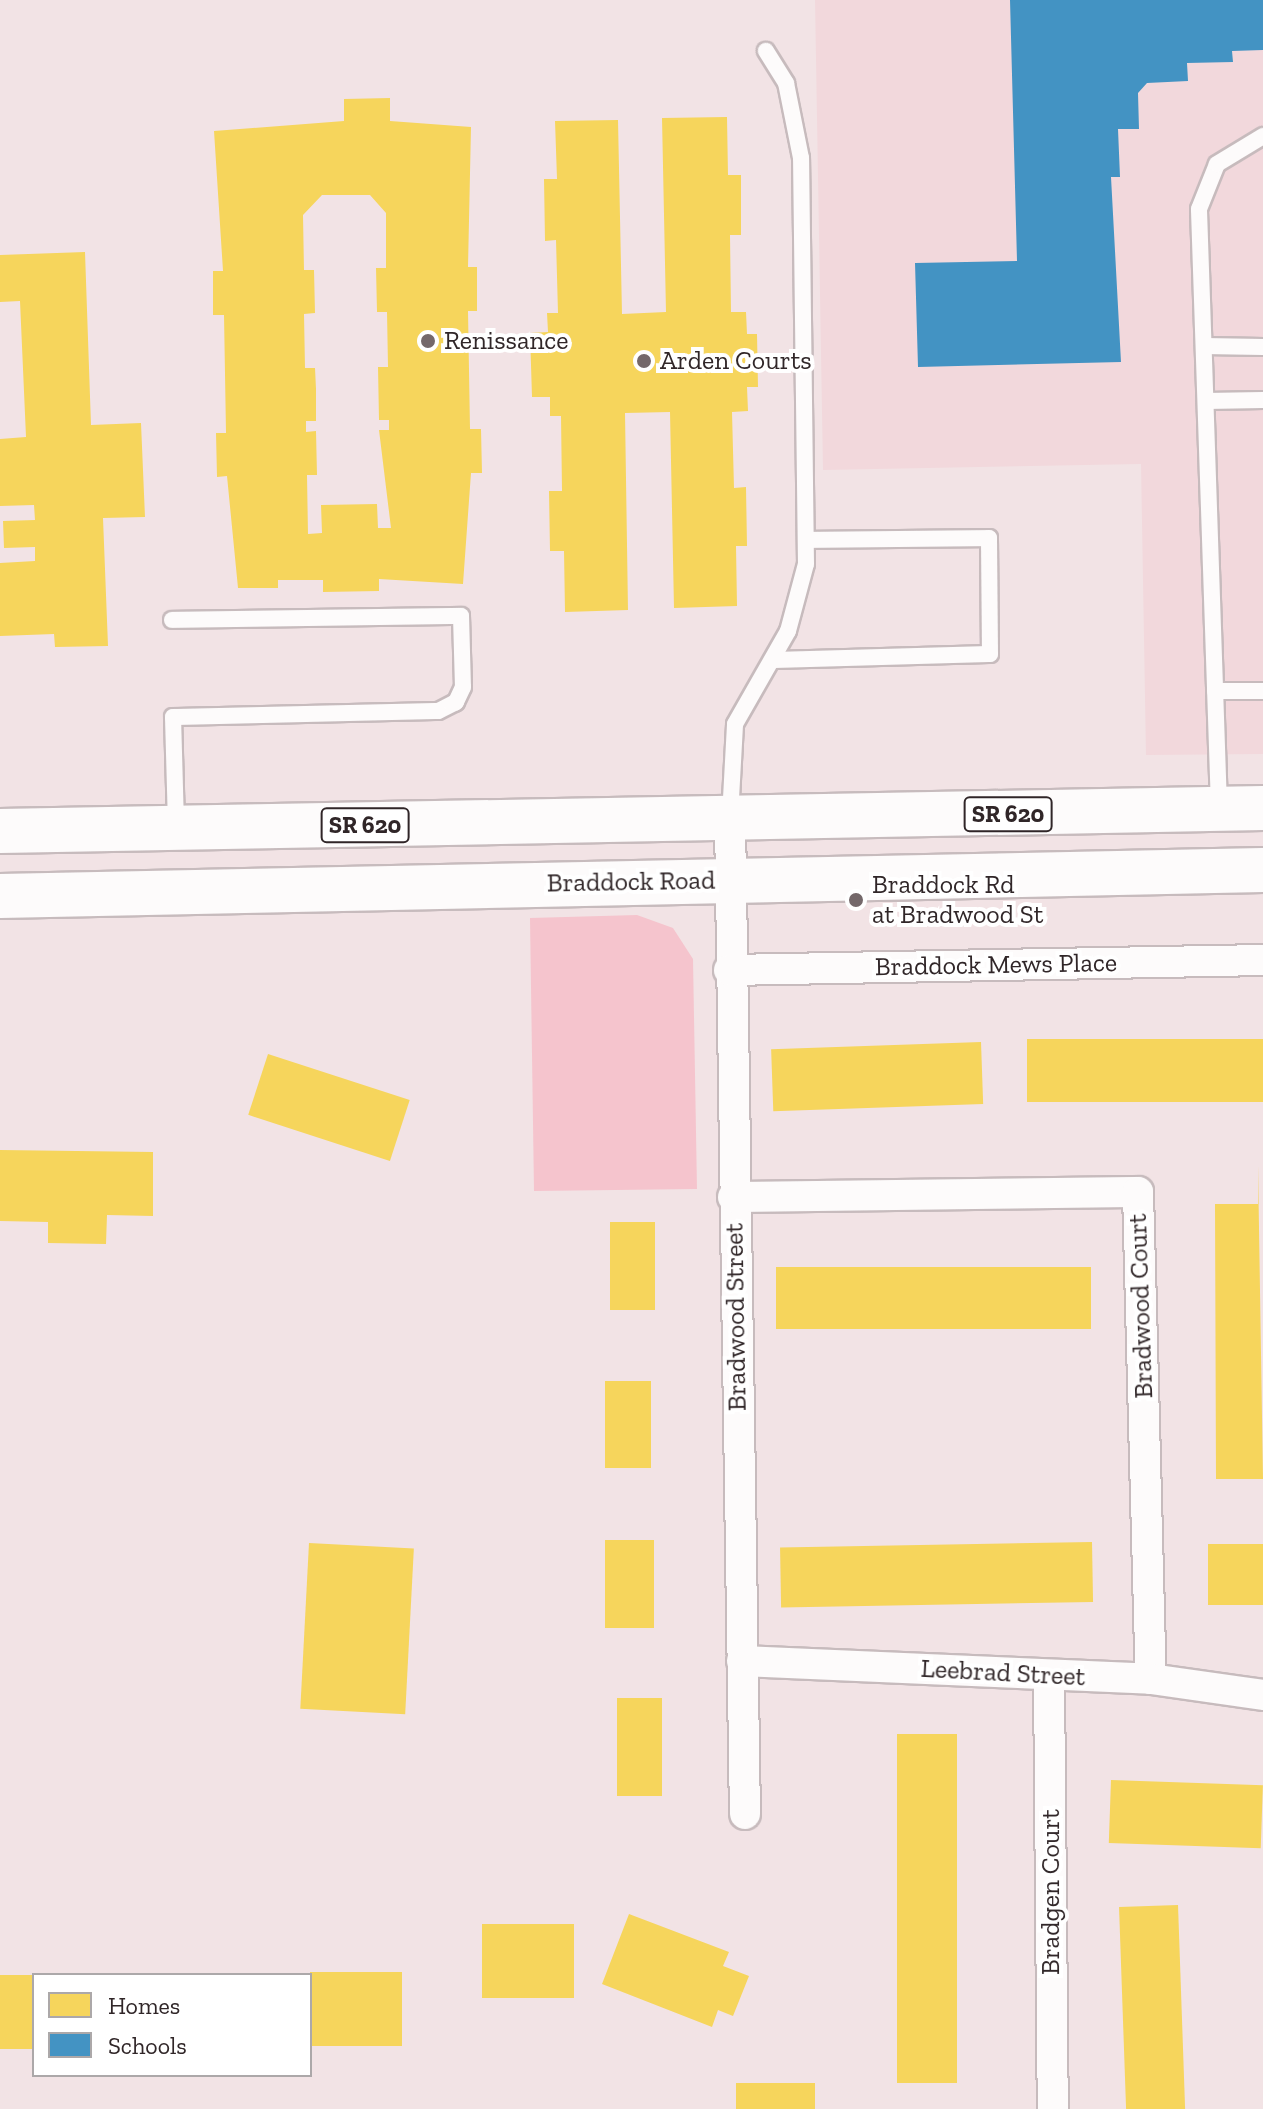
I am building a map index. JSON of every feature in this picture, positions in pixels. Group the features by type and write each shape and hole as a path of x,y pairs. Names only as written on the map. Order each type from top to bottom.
{"main road":[{"name":"SR 620","path":"0,831 1263,808"},
{"name":"Braddock Road","path":"0,896 1263,870"}],"street":[{"name":"Bradwood Street","path":"730,819 729,970 745,1814"},
{"name":"Braddock Mews Place","path":"729,970 1263,960"},
{"name":"Bradwood Court","path":"733,1197 1138,1192 1151,1679"},
{"name":"Leebrad Street","path":"742,1661 1151,1679 1263,1695"},
{"name":"Bradgen Court","path":"1049,1675 1053,2109"}],"lane":[{"path":"730,819 735,724 773,660 798,605 807,540 801,158 786,83 766,51"},
{"path":"1219,809 1204,346 1204,184 1236,148 1263,136"},
{"path":"1204,346 1263,347"},
{"path":"1206,401 1263,400"},
{"path":"773,660 990,654 989,538 807,540"},
{"path":"172,620 461,616 463,687 456,702 438,711 173,717 176,828"},
{"path":"1215,691 1263,691"}],"shaded area":[{"path":"815,0 1263,0 1263,754 1146,755 1141,464 823,470"},
{"path":"637,915 673,928 693,959 697,1189 534,1191 530,918"}],"building: Homes":[{"name":"Renissance","path":"390,98 390,121 471,127 468,267 477,267 477,311 468,311 470,429 481,429 482,473 471,473 463,584 379,579 379,591 323,592 323,580 278,580 278,588 238,588 227,476 217,477 216,433 226,433 224,315 213,315 213,271 223,271 214,131 344,121 344,99","holes":["322,195 370,195 386,213 386,268 376,268 377,312 387,312 388,367 378,367 379,420 389,420 389,430 379,430 391,528 378,528 377,504 321,505 322,533 308,534 307,475 317,475 316,431 306,432 306,421 316,421 316,389 315,368 305,368 304,314 315,313 314,270 304,270 303,215"]},
{"name":"Arden Courts","path":"727,117 728,175 741,175 741,235 730,235 731,312 746,312 747,334 757,334 758,387 747,387 748,411 732,412 734,488 746,487 747,546 736,546 737,606 674,608 670,412 625,413 628,610 565,612 564,551 550,551 549,491 562,491 561,416 550,416 550,397 532,397 530,333 548,332 547,313 558,313 556,240 545,241 544,179 557,179 555,121 618,120 622,314 666,312 662,118"},
{"path":"85,252 91,425 141,423 145,517 103,518 108,646 55,647 54,634 0,636 0,563 35,561 35,547 4,548 3,521 35,520 34,505 0,506 0,439 26,437 20,301 0,302 0,255"},
{"path":"1027,1039 1263,1039 1263,1102 1027,1102"},
{"path":"981,1042 983,1104 773,1111 771,1049"},
{"path":"268,1054 410,1100 390,1161 248,1115"},
{"path":"0,1150 153,1152 153,1216 107,1215 106,1244 48,1243 48,1222 0,1221"},
{"path":"1258,1165 1263,1479 1216,1479 1215,1204 1258,1204"},
{"path":"610,1222 655,1222 655,1310 610,1310"},
{"path":"776,1267 1091,1267 1091,1329 776,1329"},
{"path":"605,1381 651,1381 651,1468 605,1468"},
{"path":"605,1540 654,1540 654,1628 605,1628"},
{"path":"1092,1542 1093,1602 781,1607 780,1547"},
{"path":"309,1543 414,1548 405,1714 300,1709"},
{"path":"1208,1544 1263,1544 1263,1605 1208,1605"},
{"path":"617,1698 662,1698 662,1796 617,1796"},
{"path":"897,1734 957,1734 957,2083 897,2083"},
{"path":"1111,1780 1263,1785 1261,1848 1109,1843"},
{"path":"1178,1905 1185,2109 1126,2109 1119,1907"},
{"path":"629,1914 729,1952 723,1966 749,1976 733,2016 718,2010 712,2027 602,1984"},
{"path":"482,1924 574,1924 574,1998 482,1998"},
{"path":"310,1972 402,1972 402,2046 312,2046"},
{"path":"0,1975 32,1975 32,2049 0,2049"},
{"path":"736,2083 815,2083 815,2109 736,2109"}],"building: Schools":[{"path":"1010,0 1263,0 1263,50 1232,51 1233,62 1187,63 1188,81 1147,83 1138,93 1139,129 1118,129 1120,177 1111,177 1121,362 918,367 915,263 1017,261"}],"place":[{"name":"Renissance","path":"428,341"},
{"name":"Arden Courts","path":"644,361"},
{"name":"Braddock Rd at Bradwood St","path":"856,900"}]}
